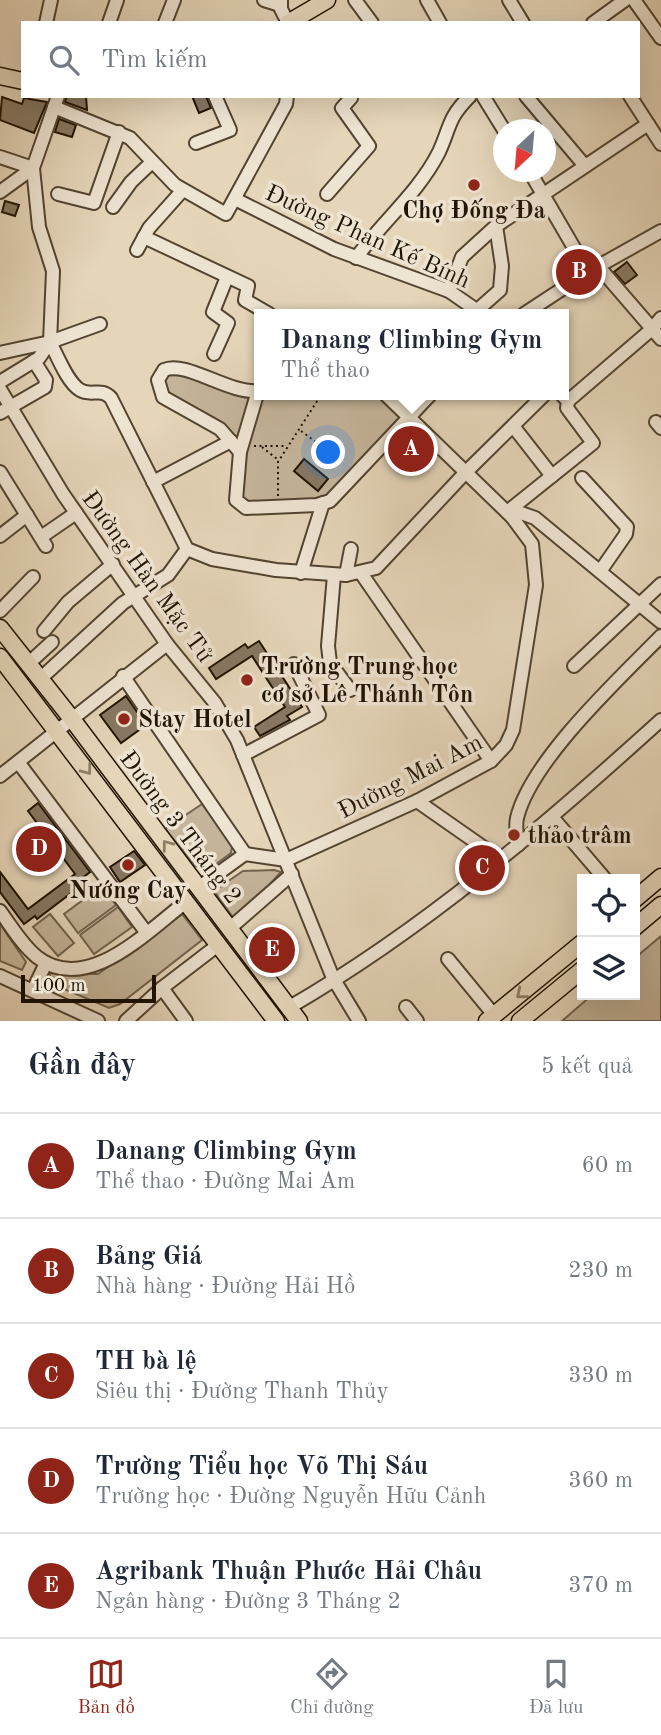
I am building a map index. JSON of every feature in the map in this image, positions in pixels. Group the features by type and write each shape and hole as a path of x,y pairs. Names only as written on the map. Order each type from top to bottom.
{"main road":[{"path":"291,21 327,0"},
{"path":"0,76 21,80"},
{"name":"Đường 3 Tháng 2","path":"0,628 72,719 294,1014"},
{"name":"Đường 3 Tháng 2","path":"0,657 275,1021"},
{"path":"640,895 661,877"},
{"path":"640,923 661,905"},
{"path":"491,1018 577,947"},
{"path":"555,967 566,983"},
{"path":"520,1021 577,974"}],"street":[{"path":"46,21 51,0"},
{"path":"110,21 117,0"},
{"path":"166,21 174,0"},
{"path":"264,0 280,3 287,21"},
{"path":"355,0 371,21"},
{"path":"426,0 439,21"},
{"path":"509,0 522,21"},
{"path":"596,21 625,0"},
{"path":"634,0 661,38"},
{"path":"196,143 230,130 216,98"},
{"name":"Đường Phan Kế Bính","path":"56,102 136,143 181,191 226,214 286,104 287,98"},
{"path":"327,194 369,146 342,108 351,98"},
{"path":"356,258 423,175 439,152 449,121 468,98"},
{"path":"484,98 497,119"},
{"path":"528,98 585,166"},
{"path":"631,98 661,144"},
{"path":"56,102 33,169 39,227 53,271 50,342 77,388 86,392 101,391 111,398 187,548 212,559 300,573 360,573 386,561 465,472 539,400"},
{"path":"449,291 462,257 496,226 648,124"},
{"path":"58,194 94,203 119,132"},
{"path":"0,157 33,169"},
{"path":"113,207 131,182 152,162"},
{"path":"0,192 33,169"},
{"path":"535,182 593,269 657,334"},
{"path":"137,250 144,237 181,191"},
{"name":"Đường Phan Kế Bính","path":"235,199 356,258 449,291 473,309"},
{"path":"480,309 500,290 502,265 496,226"},
{"path":"532,309 593,269 661,231"},
{"path":"144,237 248,287 245,300 260,309"},
{"path":"214,354 228,323 213,312 227,277"},
{"path":"569,395 657,334 661,318"},
{"path":"0,353 50,342 100,324"},
{"path":"0,382 34,362 50,342"},
{"path":"6,410 46,384 34,362"},
{"path":"240,452 212,424 163,397 157,385 161,374 176,367 224,387 254,391"},
{"name":"Đường Hàn Mặc Tử","path":"0,388 6,410 76,513 167,644 215,703 243,755 334,978 359,1021"},
{"path":"255,400 240,452 235,494 242,506 324,503 340,493 407,416 425,400"},
{"name":"Đường Mai Am","path":"286,860 417,801 491,761 506,746 513,730 536,585 532,544 510,514 392,400"},
{"path":"510,514 593,443 567,408 565,400"},
{"path":"513,426 552,476"},
{"path":"153,482 231,441"},
{"path":"0,472 44,541 76,513"},
{"path":"582,478 627,527 626,534 601,570"},
{"path":"300,573 324,503"},
{"path":"510,514 521,513 535,518 661,622"},
{"path":"0,536 27,515"},
{"path":"40,679 97,624 134,595 168,575 187,548"},
{"path":"350,690 331,663 328,646 340,575 351,549"},
{"path":"44,631 68,602 113,564"},
{"path":"360,573 491,761"},
{"path":"0,611 33,577"},
{"path":"574,666 661,584"},
{"path":"518,845 516,819 536,778 569,734 661,636"},
{"path":"28,664 52,642"},
{"path":"0,776 123,676 167,644"},
{"path":"243,755 319,715 295,664"},
{"path":"123,676 245,854 286,860"},
{"path":"294,1014 334,978 422,921 518,845 661,720"},
{"path":"18,762 146,932"},
{"path":"417,801 500,859"},
{"path":"552,817 601,874"},
{"path":"203,894 245,854"},
{"path":"228,928 292,874"},
{"path":"0,911 32,953 46,963 61,968 90,967 107,960 146,932 189,907"},
{"path":"127,1021 216,942"},
{"path":"448,959 491,1018"},
{"path":"33,990 46,963"},
{"path":"0,975 98,1021"},
{"path":"162,988 186,1021"},
{"path":"406,1007 417,1021"}],"path":[{"path":"278,496 278,462 318,400"},
{"path":"300,430 316,442"},
{"path":"278,462 261,447 286,446"}],"shaded area":[{"path":"168,368 254,394 254,400 392,400 407,416 323,503 241,506 240,452 157,385"},
{"path":"202,804 233,842 231,853 208,870 195,866 165,829"},
{"path":"243,871 281,872 240,916 232,916 214,891"},
{"path":"102,886 116,905 78,933 64,914"},
{"path":"118,907 132,927 94,954 80,935"},
{"path":"50,914 74,943 58,956 33,927"},
{"path":"182,914 202,940 120,1004 109,1008 50,983 50,973 98,974"},
{"path":"0,924 26,962 22,970 0,961"},
{"path":"661,936 661,1021 562,1021 586,1000 640,1000 640,954"}],"building":[{"path":"2,97 22,104 24,98 47,102 34,133 0,120"},
{"path":"66,98 86,98 87,110 65,102"},
{"path":"193,98 207,98 211,108 199,113"},
{"path":"59,119 76,125 72,137 55,132"},
{"path":"5,201 19,205 15,216 2,212"},
{"path":"627,262 637,275 625,284 614,272"},
{"path":"409,430 424,444 408,463 398,454 406,445 400,439"},
{"path":"304,459 328,479 318,491 294,471"},
{"path":"259,641 302,707 287,716 290,720 260,736 254,727 285,707 252,656 216,679 209,668 245,644 248,648"},
{"name":"Stay Hotel","path":"126,696 146,725 121,743 100,715"},
{"path":"38,803 90,872 80,880 83,884 37,919 35,916 24,924 0,892 0,872 28,909 75,874 28,811"},
{"name":"Nướng Cay","path":"134,851 145,865 120,882 110,867"}],"place":[{"name":"Chợ Đống Đa","path":"474,185"},
{"name":"Bảng Giá","path":"579,272"},
{"name":"Danang Climbing Gym","path":"411,449"},
{"name":"Trường Trung học cơ sở Lê Thánh Tôn","path":"247,680"},
{"name":"Stay Hotel","path":"124,719"},
{"name":"thảo trâm","path":"514,835"},
{"name":"Trường Tiểu học Võ Thị Sáu","path":"39,849"},
{"name":"Nướng Cay","path":"128,865"},
{"name":"TH bà lệ","path":"482,868"},
{"name":"Agribank Thuận Phước Hải Châu","path":"272,950"}]}
